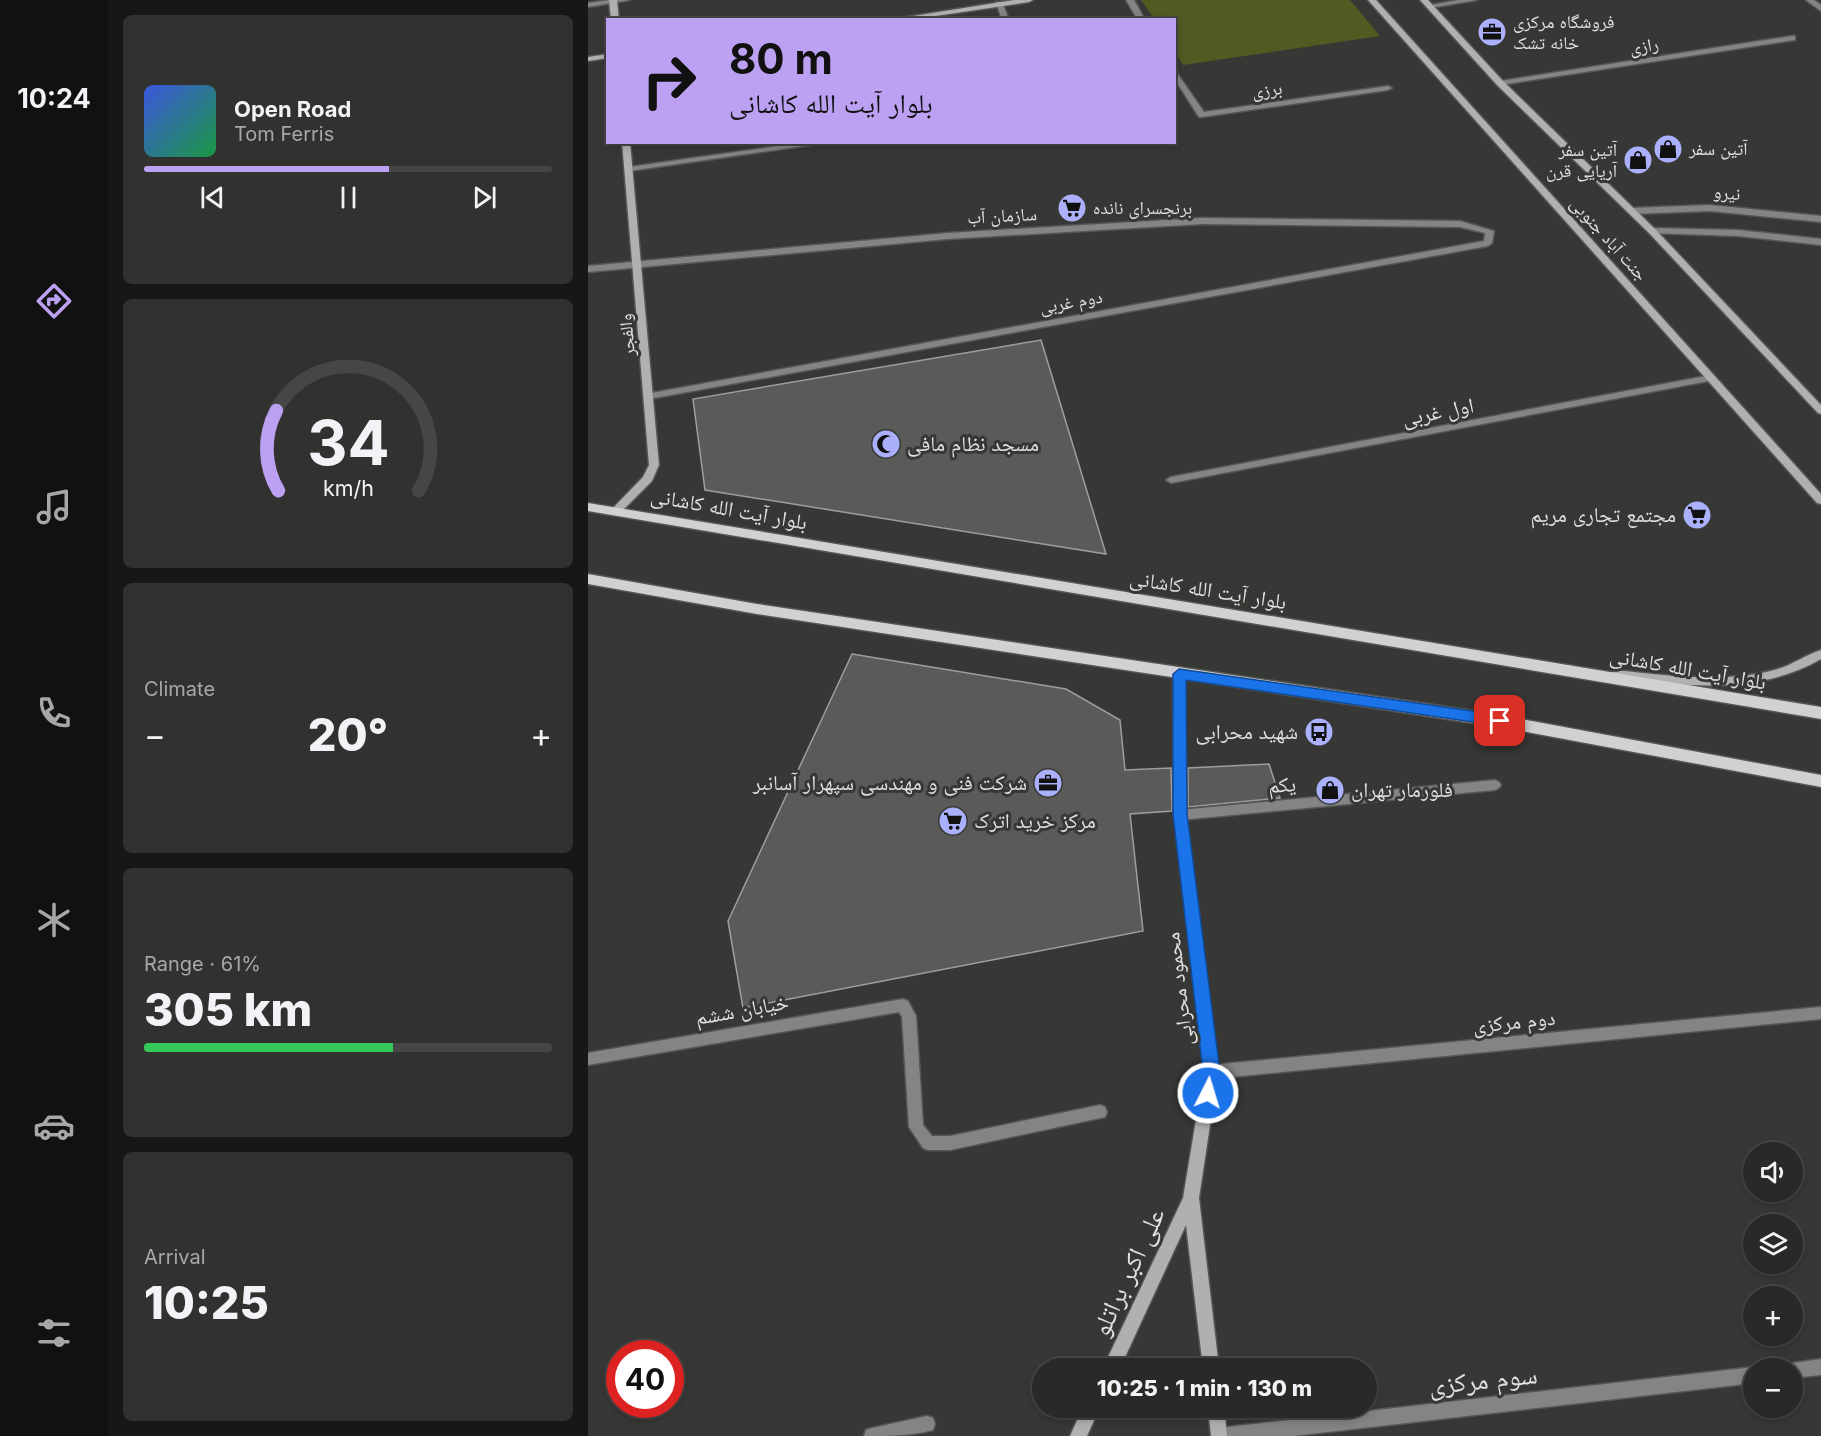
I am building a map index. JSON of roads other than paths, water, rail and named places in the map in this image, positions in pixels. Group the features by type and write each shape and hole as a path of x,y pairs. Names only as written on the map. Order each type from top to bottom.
{"main road":[{"path":"904,18 1029,0"},
{"name":"جنت آباد جنوبی","path":"1372,0 1821,501"},
{"path":"613,1 615,18"},
{"name":"جنت آباد جنوبی","path":"1427,3 1500,83 1652,231 1821,411"},
{"path":"588,59 606,56"},
{"name":"والفجر","path":"616,511 648,480 654,465 626,144"},
{"name":"بلوار آیت الله کاشانی","path":"588,507 1821,713"},
{"path":"588,579 757,609 1500,721 1821,781"},
{"path":"1544,666 1668,680 1741,681 1793,669 1821,654"},
{"name":"محمود محرابی","path":"1179,674 1180,814 1211,1072 1191,1198 1210,1358"},
{"name":"علی اکبر براتلو","path":"1116,1358 1191,1198"},
{"path":"1078,1436 1087,1418"},
{"path":"1217,1418 1219,1436"}],"street":[{"path":"588,5 626,0"},
{"path":"1130,0 1141,18"},
{"path":"1427,3 1473,0"},
{"path":"1810,0 1821,9"},
{"path":"999,4 1005,18"},
{"name":"رازی","path":"1500,83 1792,38"},
{"name":"برزی","path":"1176,74 1202,115 1388,88"},
{"path":"629,170 813,144"},
{"name":"نیرو","path":"1631,211 1710,207 1821,219"},
{"name":"سازمان آب","path":"588,269 948,236 1202,221 1460,224 1490,231"},
{"name":"دوم غربی","path":"649,396 1488,243 1490,231"},
{"name":"نیرو","path":"1652,231 1738,233 1821,242"},
{"name":"اول غربی","path":"1171,480 1711,378"},
{"name":"یکم","path":"1180,814 1495,785"},
{"name":"خیابان ششم","path":"588,1059 903,1005 909,1016 916,1127 928,1143 950,1143 1100,1112"},
{"name":"دوم مرکزی","path":"1211,1072 1821,1013"},
{"path":"1803,1369 1821,1367"},
{"name":"سوم مرکزی","path":"1219,1436 1743,1376"},
{"path":"872,1436 927,1424"}],"place":[{"name":"فروشگاه مرکزی خانه تشک","path":"1492,32"},
{"name":"آتین سفر","path":"1668,149"},
{"name":"آتین سفر آریایی قرن","path":"1638,160"},
{"name":"برنجسرای نانده","path":"1072,208"},
{"name":"مسجد نظام مافی","path":"886,444"},
{"name":"مجتمع تجاری مریم","path":"1697,515"},
{"name":"شهید محرابی","path":"1319,732"},
{"name":"شرکت فنی و مهندسی سپهرار آسانبر","path":"1048,783"},
{"name":"فلورمار تهران","path":"1330,790"},
{"name":"مرکز خرید اترک","path":"953,821"}]}
